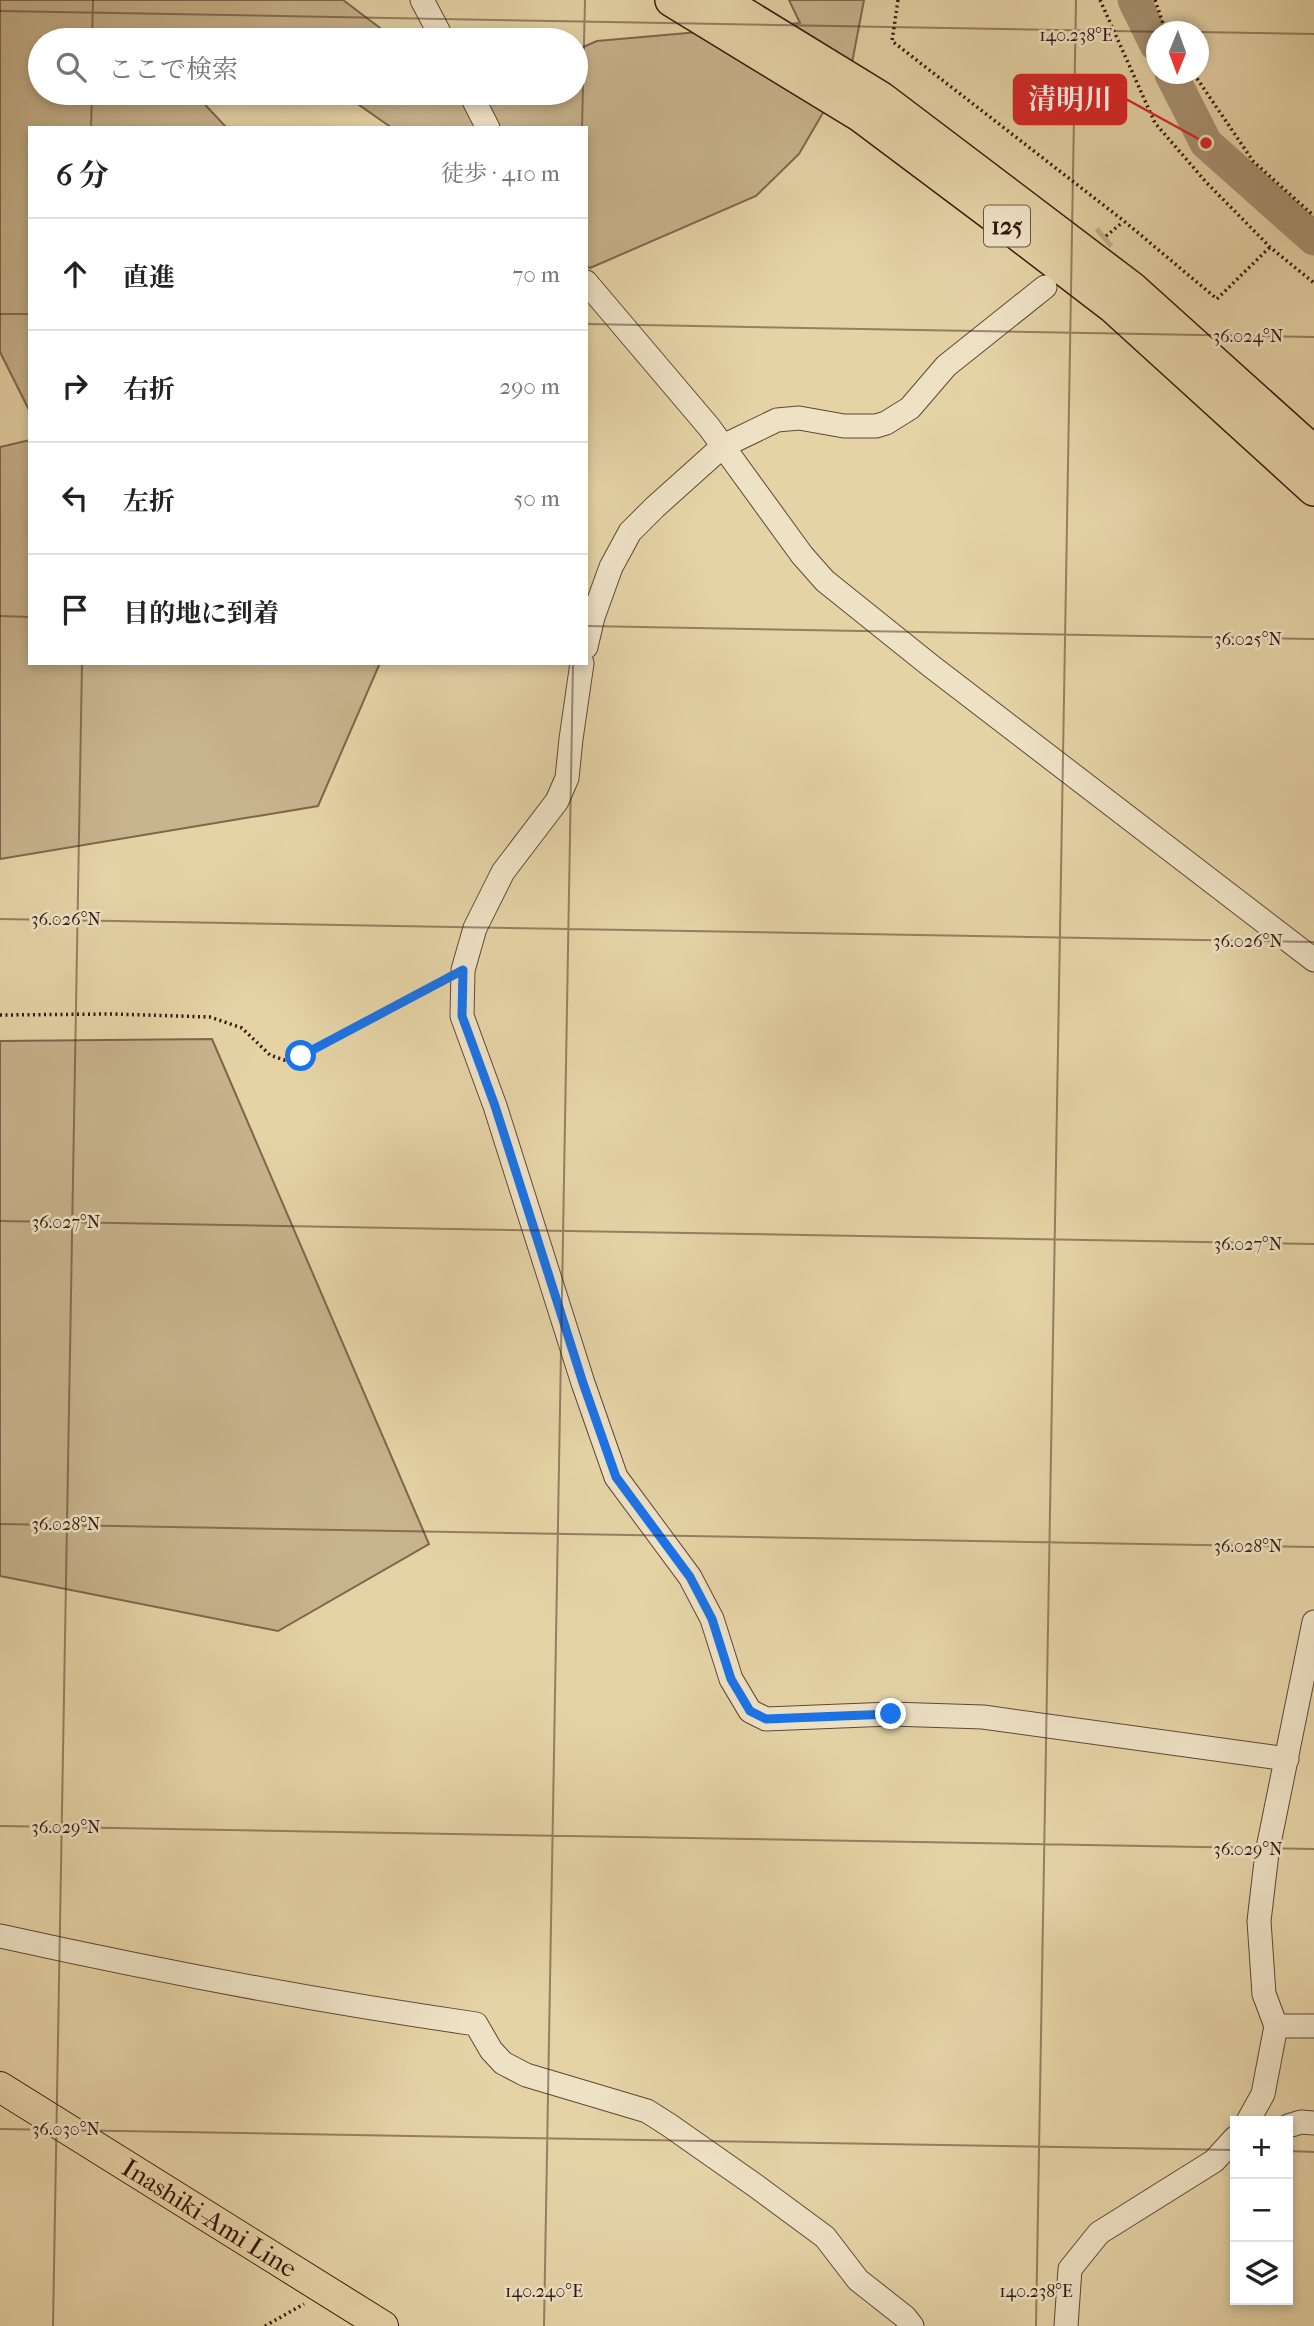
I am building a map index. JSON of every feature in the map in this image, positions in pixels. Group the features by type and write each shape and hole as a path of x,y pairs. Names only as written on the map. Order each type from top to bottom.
{"highway":[{"name":"125","path":"672,0 862,116 1027,240 1114,307 1314,489"},
{"name":"125","path":"720,0 880,98 1067,239 1132,289 1314,453"}],"main road":[{"name":"Inashiki-Ami Line","path":"0,2087 383,2326"}],"street":[{"path":"422,0 437,28"},
{"path":"476,105 487,126"},
{"path":"588,284 723,446 802,555 825,581 931,666 1314,960"},
{"path":"588,638 611,567 630,533 723,446 777,420 799,418 844,426 886,424 909,408 946,366 1045,287"},
{"path":"582,665 567,778 557,801 503,872 475,928 463,970 462,1016 495,1106 583,1383 616,1477 690,1577 712,1619 731,1679 750,1711 766,1719 891,1714 982,1717 1287,1759"},
{"path":"1251,2116 1264,2094 1276,2026 1264,1994 1259,1921 1267,1853 1314,1622"},
{"path":"0,1936 198,1979 476,2024 491,2050 503,2063 526,2075 647,2111 669,2125 825,2237 858,2280 905,2317 912,2326"},
{"path":"1276,2026 1314,2026"},
{"path":"1293,2124 1314,2123"},
{"path":"1066,2326 1070,2269 1099,2233 1214,2161 1230,2145"}],"path":[{"path":"898,0 892,41 1124,221 1217,299 1270,247"},
{"path":"1100,0 1155,123 1206,182 1270,247 1314,283"},
{"path":"1155,0 1162,21"},
{"path":"1201,84 1253,161 1314,216"},
{"path":"1106,236 1124,221"},
{"path":"0,1015 210,1017 242,1028 270,1055 284,1060 301,1056 347,1034 463,970"},
{"path":"265,2326 328,2291"}],"shaded area":[{"path":"0,0 343,0 380,28 28,28 28,105 205,105 225,126 28,126 28,408 0,352"},
{"path":"789,0 864,0 852,63 799,154 756,196 590,268 588,126 389,126 359,105 588,105 588,45 597,41 800,23"},
{"path":"28,440 28,665 379,665 318,806 0,859 0,447"},
{"path":"212,1039 429,1544 278,1631 0,1576 0,1041"}],"waterway":[{"path":"1134,0 1146,25"},
{"path":"1176,84 1206,143 1314,239"}],"tunnel":[{"path":"1076,261 1106,236"}],"place":[{"name":"清明川","path":"1206,143"}],"route":[{"path":"301,1056 347,1034 463,970 462,1016 495,1106 583,1383 616,1477 690,1577 712,1619 731,1679 750,1711 766,1719 891,1714"}]}
